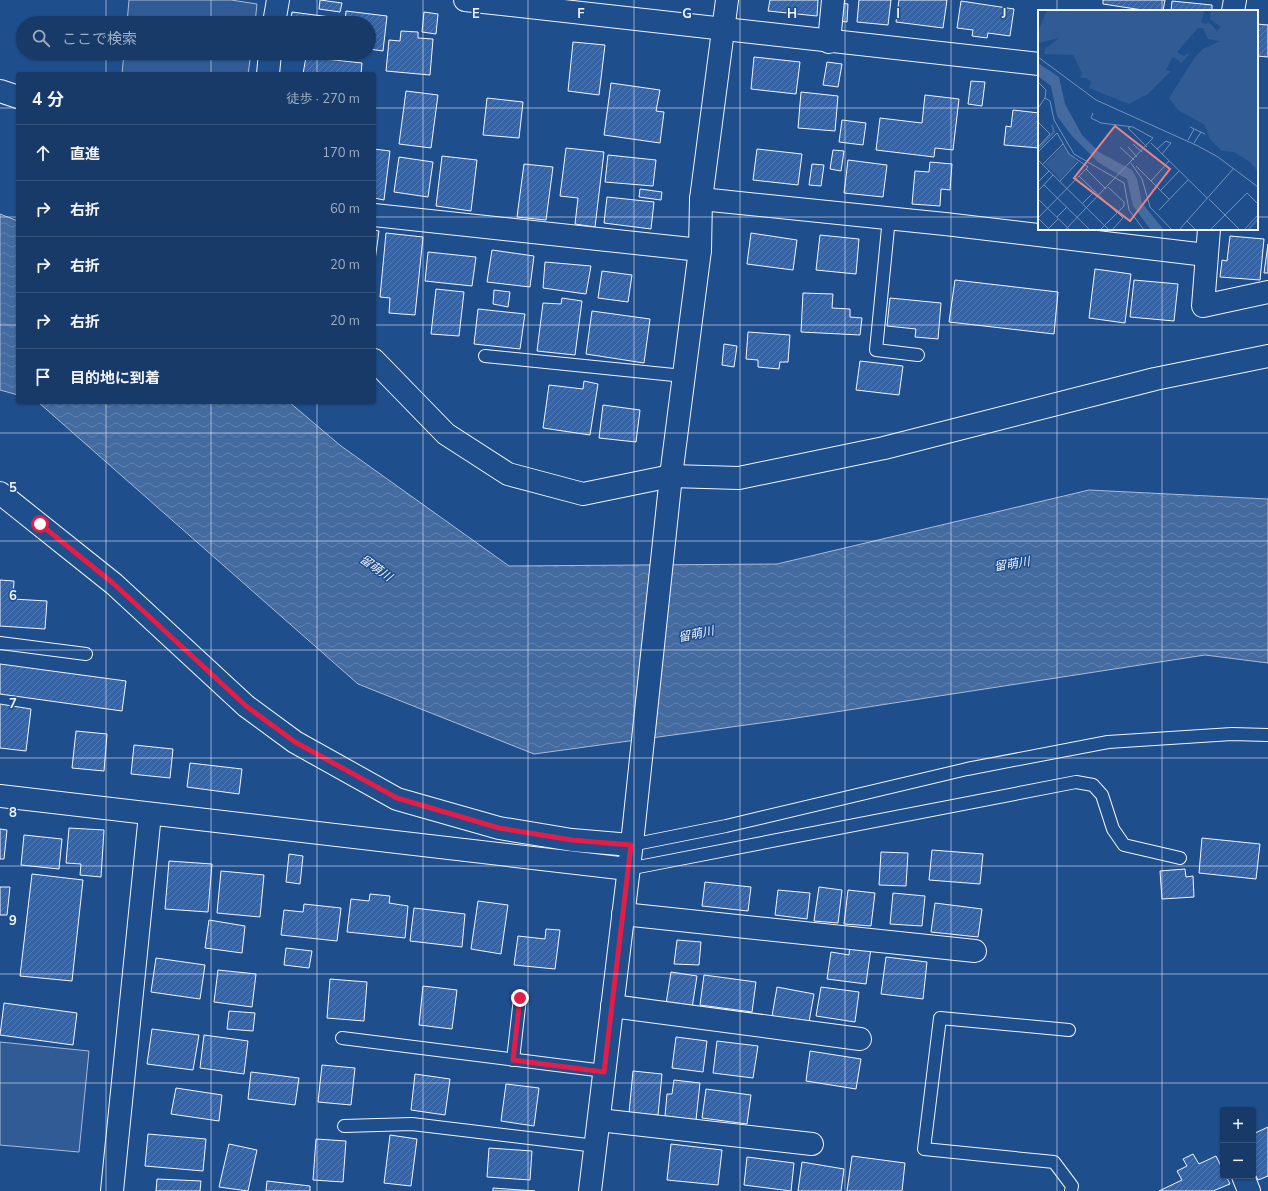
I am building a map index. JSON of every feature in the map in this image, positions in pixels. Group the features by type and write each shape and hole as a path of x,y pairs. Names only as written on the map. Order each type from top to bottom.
{"street":[{"path":"275,16 278,0"},
{"path":"465,0 829,42 1038,64"},
{"path":"590,1191 632,839 670,485 700,250 701,199 727,0"},
{"path":"829,42 833,0"},
{"path":"1233,10 1235,0"},
{"path":"268,72 269,60"},
{"path":"0,91 16,96"},
{"path":"701,199 889,218 1206,255"},
{"path":"376,215 700,250"},
{"path":"1209,230 1203,306 1268,292"},
{"path":"376,362 446,434 508,474 583,494 746,477 884,448 1155,379 1268,356"},
{"path":"0,493 114,584 246,706 295,742 397,798 499,828 572,840 632,839"},
{"path":"0,796 628,869"},
{"path":"112,1191 150,814"},
{"path":"623,914 975,951"},
{"path":"612,1006 860,1039"},
{"path":"599,1120 812,1144"},
{"path":"1244,1179 1249,1191"}],"lane":[{"path":"889,218 876,350 918,355"},
{"path":"485,356 684,376"},
{"path":"0,643 86,654"},
{"path":"632,839 726,826 967,769 1108,742 1232,734 1268,735"},
{"path":"628,869 1076,782 1093,785 1102,795 1113,829 1124,845 1180,858"},
{"path":"513,1060 520,998"},
{"path":"1069,1030 940,1018 924,1149 1054,1162 1072,1186 1071,1191"},
{"path":"342,1038 604,1072"},
{"path":"344,1126 412,1124 596,1146"}],"shaded area":[{"path":"129,0 231,0 257,4 256,16 128,16"},
{"path":"123,60 250,60 248,72 122,72"},
{"path":"0,1042 89,1051 79,1152 0,1145"}],"water":[{"path":"0,214 16,220 16,394 0,390"},
{"name":"留萌川","path":"40,404 291,404 341,446 509,566 777,564 1089,490 1268,499 1268,663 1205,655 790,719 534,754 358,684"}],"building":[{"path":"320,0 342,3 340,12 319,9"},
{"path":"770,0 818,0 817,16 768,11"},
{"path":"859,0 891,0 888,25 857,22"},
{"path":"899,0 947,0 943,28 896,22"},
{"path":"1103,0 1165,0 1163,10 1142,10 1103,4"},
{"path":"961,1 1014,9 1010,36 988,33 987,38 972,36 973,30 957,28"},
{"path":"1172,1 1212,5 1212,10 1171,10"},
{"path":"839,3 848,4 847,22 838,21"},
{"path":"346,11 387,16 383,51 376,50 376,16 346,16"},
{"path":"292,12 323,16 291,16"},
{"path":"424,12 438,14 436,34 422,32"},
{"path":"1258,24 1268,25 1268,57 1258,56"},
{"path":"401,31 418,32 418,38 433,39 430,75 386,71 389,40 400,41"},
{"path":"573,42 605,45 599,95 568,91"},
{"path":"754,57 800,62 796,94 751,89"},
{"path":"305,60 334,60 362,63 361,72 303,72"},
{"path":"827,62 842,64 838,87 823,85"},
{"path":"971,81 985,82 982,106 968,104"},
{"path":"611,83 660,90 656,111 664,112 660,143 604,135"},
{"path":"406,91 438,95 431,148 399,144"},
{"path":"801,92 838,96 835,131 798,128"},
{"path":"925,95 959,99 953,150 935,148 934,157 876,150 880,118 922,123"},
{"path":"487,98 523,102 519,138 483,135"},
{"path":"1013,110 1038,113 1038,148 1004,145 1006,126 1011,127"},
{"path":"842,120 866,123 863,145 839,142"},
{"path":"566,148 604,152 595,227 575,224 578,198 560,196"},
{"path":"376,149 390,151 384,200 376,198"},
{"path":"757,149 802,154 798,185 753,180"},
{"path":"833,150 844,151 841,171 830,169"},
{"path":"608,155 656,160 653,186 605,182"},
{"path":"442,156 477,160 471,211 436,206"},
{"path":"399,157 433,162 428,197 394,192"},
{"path":"848,160 887,165 883,197 844,193"},
{"path":"930,162 952,164 950,190 941,189 940,206 912,204 915,171 929,172"},
{"path":"524,164 553,167 546,220 517,217"},
{"path":"812,164 824,165 821,186 809,185"},
{"path":"640,189 662,192 661,200 639,197"},
{"path":"607,197 654,202 651,229 604,223"},
{"path":"376,230 379,231 376,253"},
{"path":"386,233 423,237 415,315 389,313 390,298 380,297"},
{"path":"751,233 797,240 793,270 747,264"},
{"path":"820,235 859,239 856,274 816,270"},
{"path":"1230,236 1264,239 1260,280 1220,277 1222,260 1227,261"},
{"path":"1268,244 1268,273 1264,273"},
{"path":"492,250 534,256 530,287 487,282"},
{"path":"428,252 476,257 472,286 425,281"},
{"path":"545,262 591,266 586,294 543,288"},
{"path":"1095,269 1131,274 1125,323 1089,318"},
{"path":"602,271 632,275 628,302 598,298"},
{"path":"955,280 1058,292 1054,334 949,322"},
{"path":"1134,280 1178,284 1174,321 1130,317"},
{"path":"436,289 464,292 459,336 431,334"},
{"path":"494,290 510,292 508,307 493,304"},
{"path":"803,293 833,294 832,308 850,309 850,317 862,318 860,335 801,332"},
{"path":"562,298 582,301 575,355 537,351 543,303 561,304"},
{"path":"890,298 941,303 938,339 915,337 916,329 887,326"},
{"path":"478,309 525,314 520,349 474,344"},
{"path":"592,311 650,319 644,363 586,354"},
{"path":"748,332 790,335 788,362 780,362 779,369 758,367 758,360 746,359"},
{"path":"724,344 737,346 734,367 722,365"},
{"path":"860,361 903,366 899,395 856,390"},
{"path":"584,381 598,384 590,435 543,428 549,385 583,389"},
{"path":"603,405 640,410 636,442 599,438"},
{"path":"0,580 14,581 13,599 47,601 45,629 0,626"},
{"path":"0,664 126,681 122,711 0,694"},
{"path":"0,704 31,709 26,751 0,748"},
{"path":"76,731 107,734 104,771 72,768"},
{"path":"134,745 173,749 170,778 131,774"},
{"path":"190,763 242,769 239,794 187,787"},
{"path":"69,828 104,830 101,877 80,875 81,864 66,863"},
{"path":"0,829 7,830 4,859 0,859"},
{"path":"24,835 62,839 59,869 21,865"},
{"path":"1202,838 1260,844 1256,879 1199,873"},
{"path":"932,850 983,854 980,884 929,880"},
{"path":"881,852 908,853 906,886 879,885"},
{"path":"289,854 303,856 300,884 286,882"},
{"path":"169,861 212,864 208,912 165,909"},
{"path":"1185,869 1186,877 1193,876 1194,897 1162,899 1160,871"},
{"path":"221,871 264,875 260,917 217,913"},
{"path":"32,874 83,880 72,981 20,976"},
{"path":"705,882 751,887 748,911 702,906"},
{"path":"0,887 10,887 7,915 0,915"},
{"path":"819,887 842,890 838,923 814,921"},
{"path":"778,890 810,893 807,919 775,915"},
{"path":"848,890 875,893 871,926 844,924"},
{"path":"893,893 925,896 922,926 890,924"},
{"path":"370,894 390,896 389,903 408,906 405,938 347,932 351,899 369,901"},
{"path":"478,901 508,905 501,954 471,949"},
{"path":"935,903 982,909 978,937 931,932"},
{"path":"304,904 341,908 337,941 281,935 284,910 303,912"},
{"path":"414,908 465,914 462,947 410,941"},
{"path":"209,920 245,926 242,953 205,948"},
{"path":"546,929 560,930 555,969 514,965 518,936 545,939"},
{"path":"677,940 701,942 699,965 674,964"},
{"path":"850,945 871,948 866,984 827,979 831,952 849,955"},
{"path":"286,948 312,951 309,968 284,965"},
{"path":"886,957 927,962 923,999 881,994"},
{"path":"156,958 205,965 200,999 151,992"},
{"path":"218,970 256,974 252,1007 214,1002"},
{"path":"671,972 697,976 692,1008 666,1004"},
{"path":"704,975 756,982 752,1012 700,1005"},
{"path":"330,979 367,982 364,1021 327,1018"},
{"path":"423,986 457,990 452,1029 419,1025"},
{"path":"777,987 814,994 809,1022 772,1016"},
{"path":"821,987 859,992 855,1022 816,1016"},
{"path":"4,1003 77,1013 73,1045 0,1035"},
{"path":"229,1011 255,1013 253,1031 227,1029"},
{"path":"152,1029 199,1035 193,1070 147,1064"},
{"path":"204,1035 248,1041 244,1074 200,1068"},
{"path":"676,1037 707,1041 703,1072 672,1068"},
{"path":"717,1041 758,1046 753,1078 713,1073"},
{"path":"810,1051 861,1059 856,1089 806,1081"},
{"path":"322,1065 355,1068 351,1105 318,1102"},
{"path":"633,1071 662,1074 658,1115 629,1113"},
{"path":"251,1072 299,1078 295,1105 248,1099"},
{"path":"415,1074 450,1079 445,1115 411,1110"},
{"path":"674,1080 700,1083 696,1120 665,1116 667,1094 672,1094"},
{"path":"506,1084 539,1088 534,1126 501,1121"},
{"path":"176,1088 222,1095 219,1121 171,1114"},
{"path":"706,1089 751,1095 747,1124 702,1118"},
{"path":"1268,1127 1268,1176 1258,1180 1256,1176 1256,1133"},
{"path":"148,1134 206,1139 203,1171 145,1166"},
{"path":"390,1135 417,1139 411,1186 384,1183"},
{"path":"316,1139 346,1141 343,1182 313,1180"},
{"path":"229,1144 257,1150 248,1191 219,1187"},
{"path":"671,1144 722,1150 718,1185 667,1180"},
{"path":"489,1148 532,1151 530,1180 487,1177"},
{"path":"1193,1154 1199,1164 1216,1156 1220,1164 1220,1179 1228,1179 1230,1184 1213,1191 1159,1191 1182,1180 1177,1171 1187,1166 1183,1159"},
{"path":"852,1156 905,1163 902,1191 847,1191"},
{"path":"747,1157 794,1163 791,1191 744,1185"},
{"path":"802,1162 844,1169 841,1191 798,1191"},
{"path":"157,1179 201,1181 200,1191 156,1191"},
{"path":"267,1181 310,1186 310,1191 266,1191"},
{"path":"493,1188 535,1191 493,1191"}],"route":[{"path":"40,524 114,584 246,706 295,742 397,798 499,828 572,840 631,845 604,1072 513,1060 520,998"}]}
